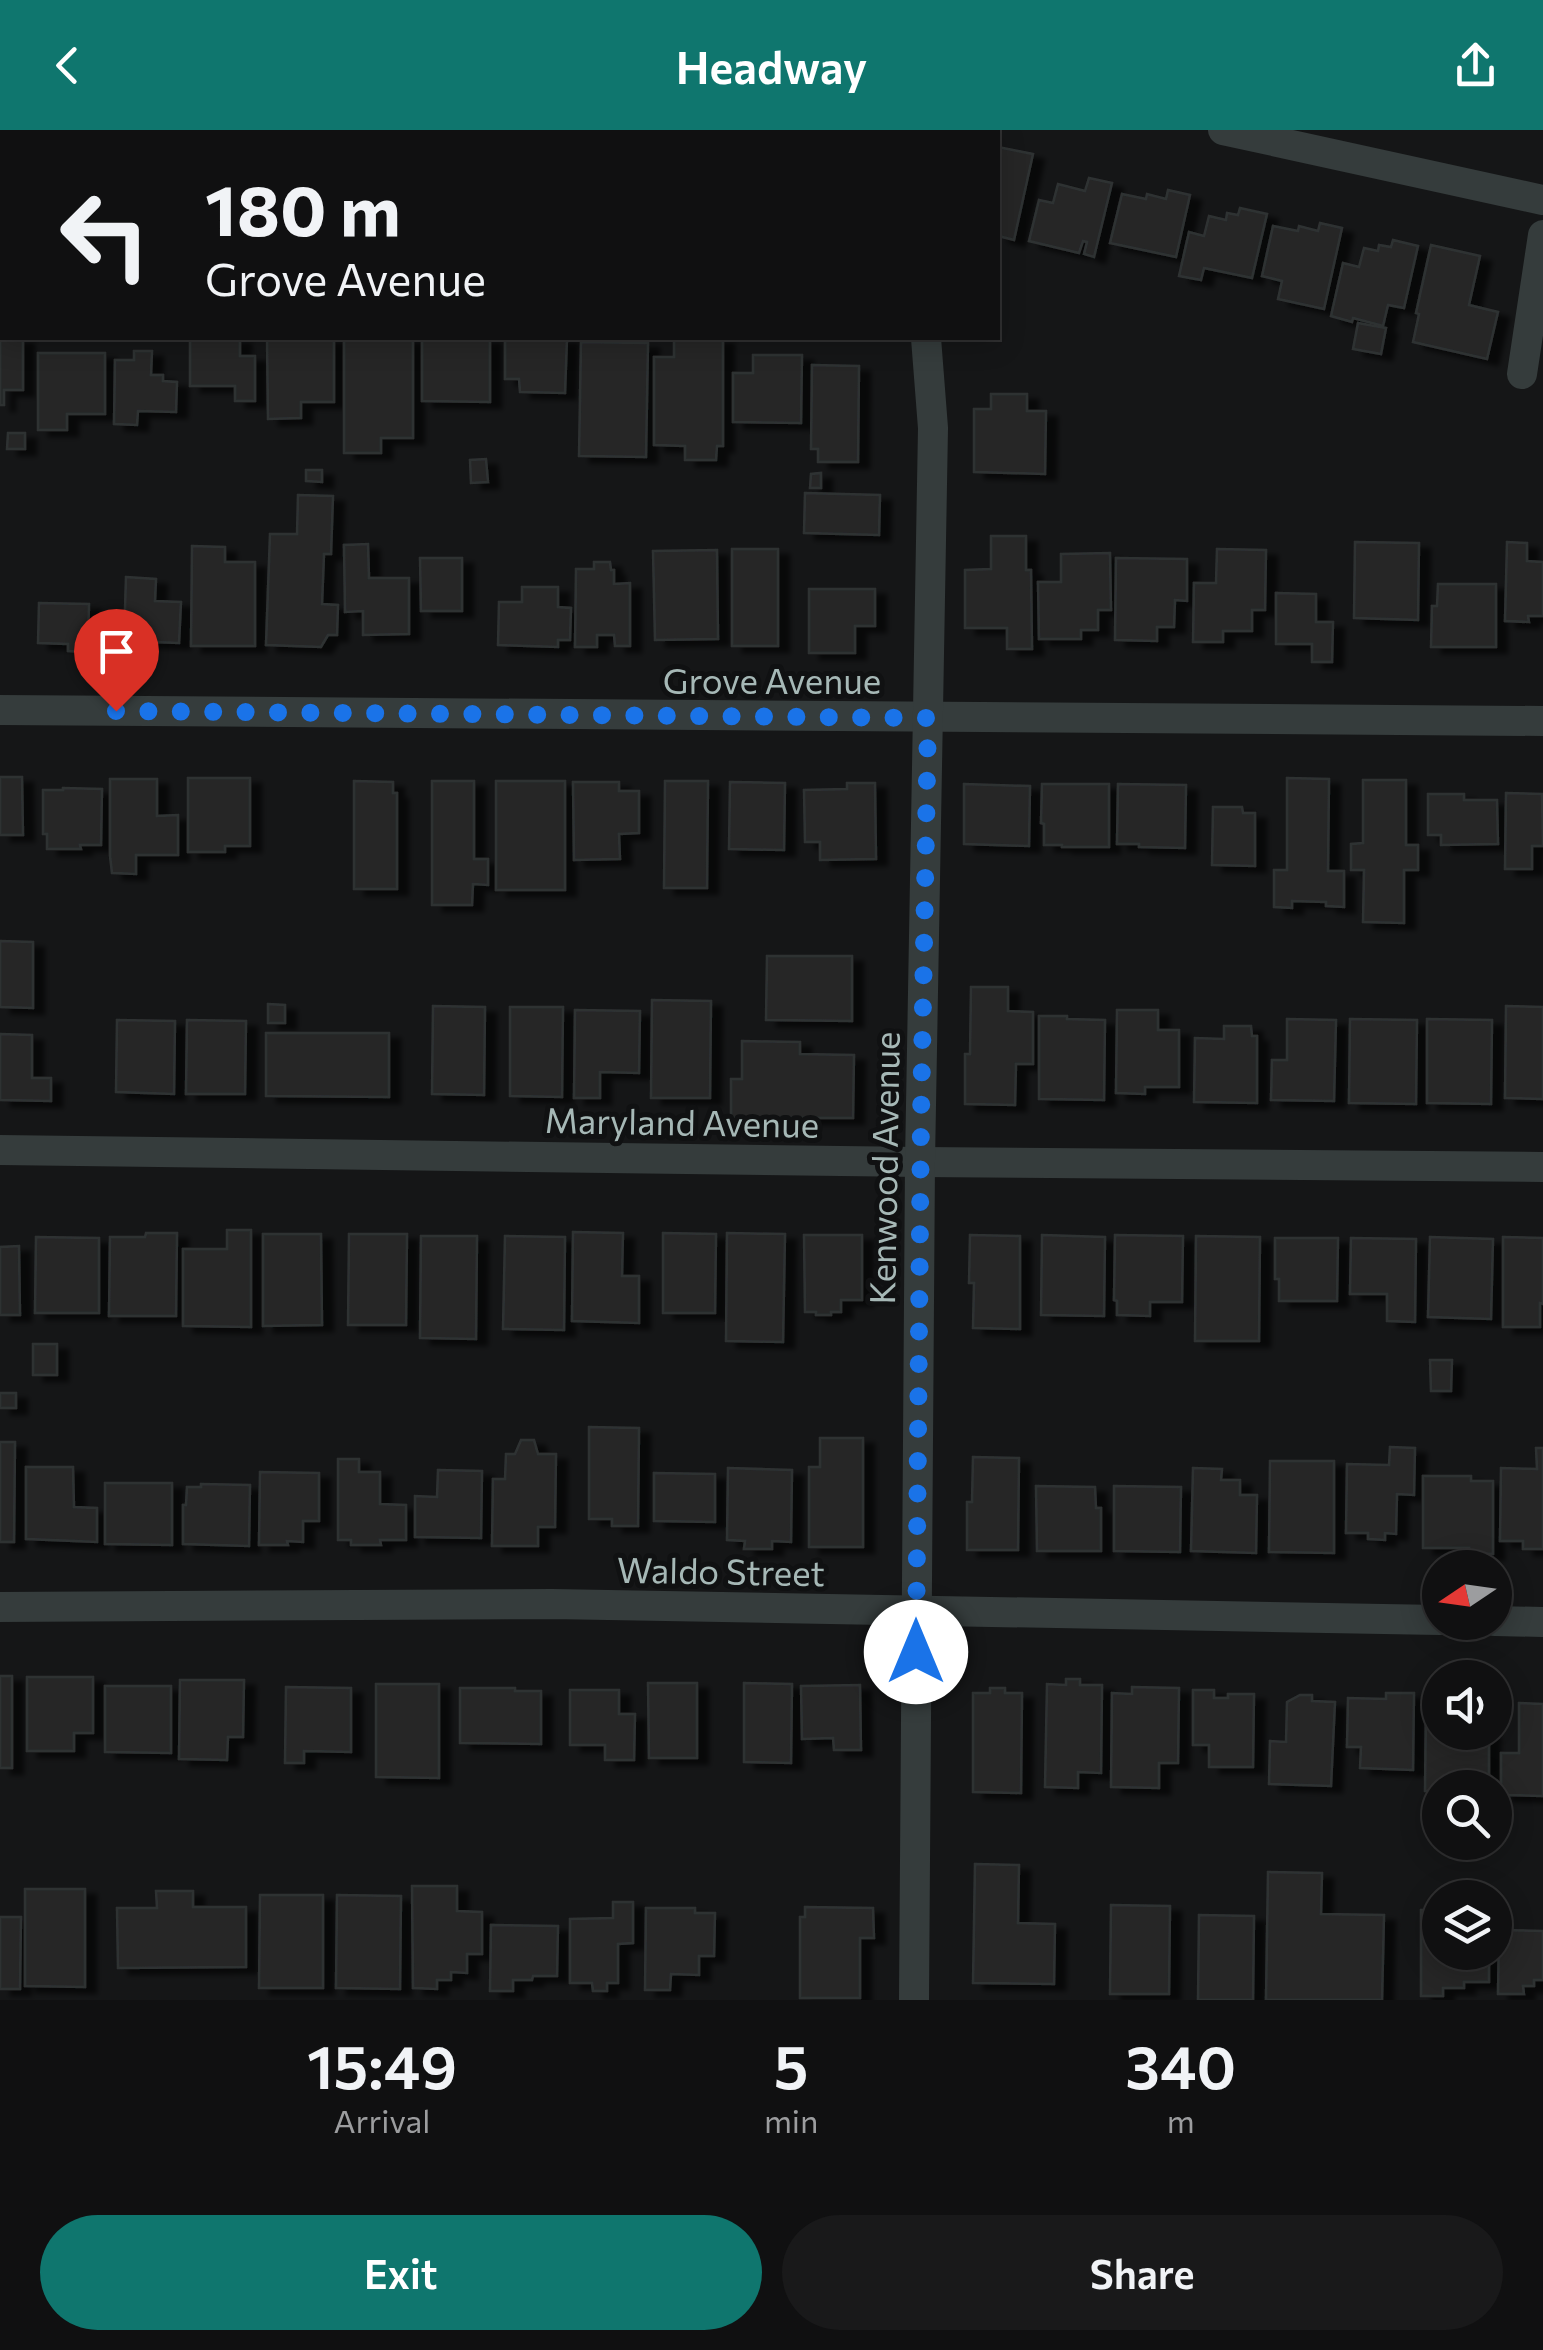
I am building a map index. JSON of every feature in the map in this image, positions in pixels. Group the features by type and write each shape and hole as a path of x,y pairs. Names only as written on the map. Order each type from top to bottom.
{"street":[{"path":"1223,130 1543,200"},
{"path":"1522,374 1543,235"},
{"name":"Kenwood Avenue","path":"914,2000 920,1162 933,428 926,340"},
{"name":"Grove Avenue","path":"0,710 1543,721"},
{"name":"Maryland Avenue","path":"0,1150 1543,1166"},
{"name":"Waldo Street","path":"0,1607 552,1604 1422,1620"},
{"path":"1512,1622 1543,1622"}],"building":[{"path":"1000,147 1033,154 1014,240 1000,236"},
{"path":"1089,178 1112,183 1094,257 1084,254 1087,242 1083,241 1079,253 1029,241 1039,200 1053,203 1058,184 1085,191"},
{"path":"1168,190 1190,195 1176,257 1110,243 1122,194 1166,199"},
{"path":"1240,208 1267,214 1252,278 1204,268 1201,280 1179,276 1189,232 1204,236 1209,216 1226,220 1227,213 1238,215"},
{"path":"1320,223 1342,228 1324,309 1278,299 1282,281 1262,276 1273,226 1318,231"},
{"path":"1393,240 1418,246 1404,308 1388,305 1383,326 1331,316 1343,263 1359,267 1364,248 1378,251 1379,245 1391,247"},
{"path":"1431,245 1480,256 1469,305 1498,312 1487,359 1413,342"},
{"path":"1358,323 1386,328 1381,354 1353,349"},
{"path":"0,340 23,340 23,390 4,390 4,405 0,405"},
{"path":"190,340 240,340 240,356 255,356 255,401 235,401 235,386 190,386"},
{"path":"267,340 334,340 334,402 301,402 301,418 268,419"},
{"path":"344,340 413,340 413,438 381,438 381,453 344,453"},
{"path":"422,340 490,340 490,402 422,401"},
{"path":"505,340 567,340 565,393 520,392 519,379 505,379"},
{"path":"674,340 723,340 723,446 717,446 716,460 685,460 685,446 654,445 654,357 674,357"},
{"path":"581,342 648,343 646,457 579,456"},
{"path":"134,351 152,351 151,375 163,375 163,381 177,382 176,412 138,411 137,425 114,424 115,360 134,360"},
{"path":"38,353 105,353 105,414 67,414 67,430 38,430"},
{"path":"753,355 802,355 801,423 733,422 733,373 753,373"},
{"path":"812,365 859,366 858,462 818,462 818,449 811,449"},
{"path":"991,394 1027,394 1027,411 1046,411 1045,474 974,472 974,409 991,409"},
{"path":"8,433 25,433 25,449 7,449"},
{"path":"486,459 488,482 471,483 470,460"},
{"path":"306,470 322,470 322,482 306,481"},
{"path":"821,473 821,488 810,488 811,474"},
{"path":"805,493 880,495 879,535 804,533"},
{"path":"298,495 333,496 331,554 324,554 322,604 338,605 337,635 328,635 321,647 266,645 270,534 297,534"},
{"path":"991,536 1026,536 1026,570 1031,570 1032,649 1007,649 1007,628 965,628 965,570 991,569"},
{"path":"1355,542 1419,543 1418,620 1354,618"},
{"path":"1507,542 1527,543 1527,561 1543,562 1543,616 1528,616 1529,622 1505,621"},
{"path":"368,544 369,578 409,578 409,634 363,635 363,611 345,612 344,545"},
{"path":"192,546 225,547 225,562 255,562 255,646 191,646"},
{"path":"732,549 778,549 778,646 732,646"},
{"path":"1217,549 1266,550 1265,610 1252,610 1252,631 1223,631 1223,642 1193,642 1194,583 1216,583"},
{"path":"717,550 718,639 655,640 653,551"},
{"path":"1110,553 1111,610 1098,610 1098,630 1081,630 1081,639 1039,639 1038,582 1061,582 1061,554"},
{"path":"420,558 462,558 462,611 421,611"},
{"path":"1116,558 1187,559 1187,601 1175,600 1174,627 1157,627 1157,641 1115,640"},
{"path":"594,562 610,562 614,584 630,583 630,646 615,646 614,635 597,635 597,647 575,647 576,569 594,569"},
{"path":"126,577 156,579 155,601 181,602 179,643 124,641"},
{"path":"1438,584 1496,584 1496,647 1431,647 1432,606 1437,606"},
{"path":"522,587 558,587 558,607 571,608 570,640 558,640 558,647 498,645 499,602 522,602"},
{"path":"809,589 875,589 875,626 855,626 855,653 809,653"},
{"path":"1276,593 1316,594 1316,622 1333,622 1332,662 1312,662 1312,644 1276,644"},
{"path":"39,603 89,604 88,645 83,645 83,652 68,651 68,644 38,643"},
{"path":"0,777 22,777 23,835 0,835"},
{"path":"188,778 250,778 250,846 225,846 225,852 188,852"},
{"path":"1287,778 1329,779 1328,871 1344,871 1344,907 1292,901 1292,908 1274,907 1274,870 1287,870"},
{"path":"110,779 157,779 157,816 178,815 178,855 136,855 136,874 112,873"},
{"path":"1363,780 1406,780 1406,845 1418,845 1418,870 1404,870 1404,923 1363,922 1364,870 1351,870 1351,844 1363,843"},
{"path":"354,781 393,782 393,793 397,793 397,889 354,889"},
{"path":"432,781 474,781 474,859 488,859 488,885 473,884 472,905 432,905"},
{"path":"496,781 565,781 565,890 496,890"},
{"path":"665,781 708,781 707,888 664,888"},
{"path":"573,782 619,782 619,791 639,791 639,833 619,834 620,859 574,860"},
{"path":"730,782 785,783 784,850 729,849"},
{"path":"847,783 875,783 876,859 820,860 820,842 805,842 804,790 847,789"},
{"path":"964,784 1030,786 1029,846 964,844"},
{"path":"1042,784 1109,784 1109,847 1044,845"},
{"path":"1118,784 1186,785 1185,848 1117,844"},
{"path":"102,789 101,845 47,849 43,790"},
{"path":"1506,793 1542,794 1543,846 1532,846 1532,869 1505,869"},
{"path":"1428,794 1464,794 1464,800 1497,800 1498,844 1441,845 1441,835 1428,835"},
{"path":"1213,807 1242,807 1243,813 1255,813 1255,866 1212,865"},
{"path":"0,941 33,942 33,1008 0,1007"},
{"path":"767,956 852,956 852,1021 766,1020"},
{"path":"971,987 1008,987 1008,1011 1033,1012 1033,1064 1016,1064 1015,1105 965,1104"},
{"path":"652,1000 711,1001 710,1098 651,1098"},
{"path":"268,1004 285,1005 285,1023 268,1023"},
{"path":"433,1006 485,1007 484,1095 432,1094"},
{"path":"1506,1006 1543,1007 1543,1099 1505,1098"},
{"path":"510,1007 563,1007 562,1097 510,1096"},
{"path":"575,1010 640,1011 639,1073 600,1072 600,1098 574,1098"},
{"path":"1117,1010 1158,1010 1158,1030 1179,1030 1179,1087 1145,1087 1145,1094 1116,1093"},
{"path":"1039,1016 1105,1020 1104,1100 1039,1099"},
{"path":"1287,1019 1336,1020 1334,1101 1271,1100 1272,1060 1287,1060"},
{"path":"1350,1019 1417,1020 1416,1104 1349,1103"},
{"path":"1427,1019 1492,1020 1491,1104 1427,1103"},
{"path":"117,1020 175,1021 174,1094 116,1092"},
{"path":"187,1020 246,1021 245,1094 186,1094"},
{"path":"1224,1026 1251,1026 1252,1036 1257,1036 1257,1103 1194,1102 1195,1038 1224,1039"},
{"path":"266,1033 389,1033 389,1097 266,1096"},
{"path":"0,1034 32,1035 32,1078 51,1078 51,1101 0,1100"},
{"path":"742,1041 800,1042 800,1054 854,1055 853,1118 731,1118 731,1079 742,1079"},
{"path":"227,1230 251,1230 251,1327 183,1326 183,1249 227,1249"},
{"path":"573,1232 623,1233 622,1276 639,1276 639,1323 572,1321"},
{"path":"146,1233 177,1233 176,1316 109,1316 110,1237 145,1237"},
{"path":"663,1233 716,1234 715,1313 663,1313"},
{"path":"727,1233 785,1234 783,1342 726,1341"},
{"path":"263,1234 321,1234 322,1325 263,1326"},
{"path":"349,1234 407,1234 406,1325 348,1325"},
{"path":"804,1235 862,1235 862,1300 841,1300 841,1312 831,1315 805,1312"},
{"path":"970,1235 1020,1236 1020,1329 973,1328"},
{"path":"1042,1235 1105,1237 1104,1316 1041,1315"},
{"path":"1115,1235 1183,1236 1182,1302 1150,1302 1150,1316 1117,1315"},
{"path":"421,1236 477,1236 476,1339 420,1338"},
{"path":"505,1236 565,1237 564,1330 503,1329"},
{"path":"1196,1236 1260,1237 1259,1341 1195,1341"},
{"path":"36,1237 99,1238 99,1313 35,1313"},
{"path":"1430,1237 1493,1239 1491,1319 1428,1317"},
{"path":"1503,1237 1543,1238 1540,1327 1503,1327"},
{"path":"1275,1238 1338,1238 1337,1301 1279,1301"},
{"path":"1351,1238 1416,1239 1415,1322 1387,1321 1387,1294 1350,1294"},
{"path":"19,1246 20,1315 0,1315 0,1247"},
{"path":"33,1344 57,1344 57,1375 33,1375"},
{"path":"1430,1360 1452,1360 1451,1391 1431,1391"},
{"path":"0,1393 16,1393 16,1408 0,1408"},
{"path":"589,1427 639,1428 638,1526 612,1526 612,1519 589,1519"},
{"path":"820,1438 863,1438 863,1547 809,1547 809,1467 820,1467"},
{"path":"521,1440 534,1440 538,1454 556,1454 555,1527 538,1527 538,1546 492,1546 493,1479 505,1479 506,1454 515,1454"},
{"path":"0,1442 15,1442 14,1542 0,1542"},
{"path":"1390,1447 1415,1448 1414,1495 1397,1494 1396,1534 1385,1533 1385,1540 1368,1539 1368,1533 1346,1533 1347,1464 1389,1465"},
{"path":"1536,1448 1543,1448 1543,1549 1523,1549 1523,1541 1500,1541 1501,1468 1537,1469"},
{"path":"973,1457 1019,1458 1018,1550 967,1550 967,1502 972,1502"},
{"path":"338,1459 359,1459 359,1472 380,1472 380,1504 406,1505 406,1540 351,1545 351,1540 338,1540"},
{"path":"1270,1461 1334,1461 1334,1553 1269,1552"},
{"path":"26,1467 73,1467 74,1507 97,1508 97,1542 26,1539"},
{"path":"728,1468 792,1470 791,1542 772,1541 772,1549 744,1549 745,1541 727,1540"},
{"path":"1193,1468 1222,1469 1221,1480 1240,1480 1240,1495 1257,1495 1256,1553 1191,1551"},
{"path":"438,1470 482,1471 481,1538 415,1537 415,1496 437,1497"},
{"path":"260,1472 319,1473 319,1521 303,1521 303,1542 259,1545"},
{"path":"654,1473 715,1474 715,1522 654,1521"},
{"path":"1423,1476 1471,1476 1471,1481 1493,1481 1493,1550 1423,1548"},
{"path":"105,1483 172,1483 172,1545 105,1544"},
{"path":"250,1485 249,1546 183,1544 187,1487"},
{"path":"1036,1486 1095,1487 1096,1508 1101,1508 1101,1551 1037,1551"},
{"path":"1114,1486 1181,1487 1180,1552 1114,1551"},
{"path":"0,1676 12,1676 12,1768 0,1768"},
{"path":"27,1677 93,1677 93,1733 74,1733 74,1751 27,1751"},
{"path":"1066,1679 1080,1679 1080,1685 1102,1685 1101,1773 1078,1772 1078,1788 1045,1787 1047,1684 1066,1685"},
{"path":"180,1680 244,1680 243,1737 228,1737 227,1760 179,1759"},
{"path":"648,1683 697,1683 697,1758 649,1758"},
{"path":"744,1683 792,1684 791,1763 744,1762"},
{"path":"376,1684 439,1684 439,1778 376,1777"},
{"path":"860,1685 861,1750 834,1750 833,1738 802,1739 801,1686"},
{"path":"105,1686 171,1686 171,1753 105,1752"},
{"path":"286,1687 351,1688 351,1752 304,1751 304,1763 285,1763"},
{"path":"1132,1687 1179,1688 1178,1763 1159,1763 1159,1788 1111,1787 1112,1693 1132,1694"},
{"path":"460,1688 541,1691 541,1744 460,1743"},
{"path":"990,1688 1022,1693 1021,1793 973,1792 973,1693 990,1693"},
{"path":"570,1690 619,1690 619,1714 635,1714 634,1760 605,1760 605,1745 570,1745"},
{"path":"1193,1690 1214,1690 1214,1698 1254,1694 1253,1767 1209,1767 1209,1745 1193,1745"},
{"path":"1386,1693 1414,1693 1413,1770 1360,1768 1361,1747 1347,1747 1348,1698 1386,1699"},
{"path":"1300,1695 1312,1695 1312,1701 1335,1702 1331,1786 1269,1784 1270,1741 1286,1742 1287,1702"},
{"path":"1519,1703 1543,1704 1543,1796 1512,1795 1512,1770 1501,1770 1501,1753 1519,1753"},
{"path":"1425,1750 1489,1750 1489,1770 1425,1770"},
{"path":"975,1864 1019,1865 1018,1923 1055,1924 1054,1984 973,1983"},
{"path":"1268,1872 1322,1873 1321,1914 1384,1915 1382,2000 1266,2000"},
{"path":"412,1886 457,1886 457,1911 482,1912 482,1954 467,1954 467,1973 451,1972 451,1980 437,1980 437,1989 413,1988"},
{"path":"25,1889 85,1889 85,1987 25,1986"},
{"path":"156,1891 193,1891 193,1907 246,1907 246,1967 118,1968 117,1908 157,1908"},
{"path":"260,1895 323,1895 323,1988 259,1988"},
{"path":"337,1895 401,1896 400,1989 336,1988"},
{"path":"613,1902 633,1902 633,1943 618,1944 618,1983 607,1983 607,1991 593,1991 592,1983 570,1983 570,1919 613,1918"},
{"path":"1111,1905 1170,1906 1169,1994 1110,1994"},
{"path":"805,1907 873,1908 874,1938 860,1938 860,1998 800,1998 800,1917 805,1917"},
{"path":"646,1908 695,1908 695,1913 715,1913 714,1956 699,1956 699,1975 671,1974 670,1990 645,1990"},
{"path":"1422,1910 1422,1970 1489,1970 1489,1982 1464,1982 1464,1988 1443,1988 1443,1996 1421,1996"},
{"path":"1199,1915 1254,1916 1253,2000 1198,2000"},
{"path":"0,1917 21,1917 20,1989 0,1989"},
{"path":"491,1925 558,1926 557,1976 513,1980 513,1991 490,1991"},
{"path":"1512,1930 1543,1931 1543,1980 1534,1980 1534,1986 1523,1986 1524,1994 1498,1994 1498,1970 1512,1970"}],"route":[{"path":"116,711 928,718 916,1652"}]}
